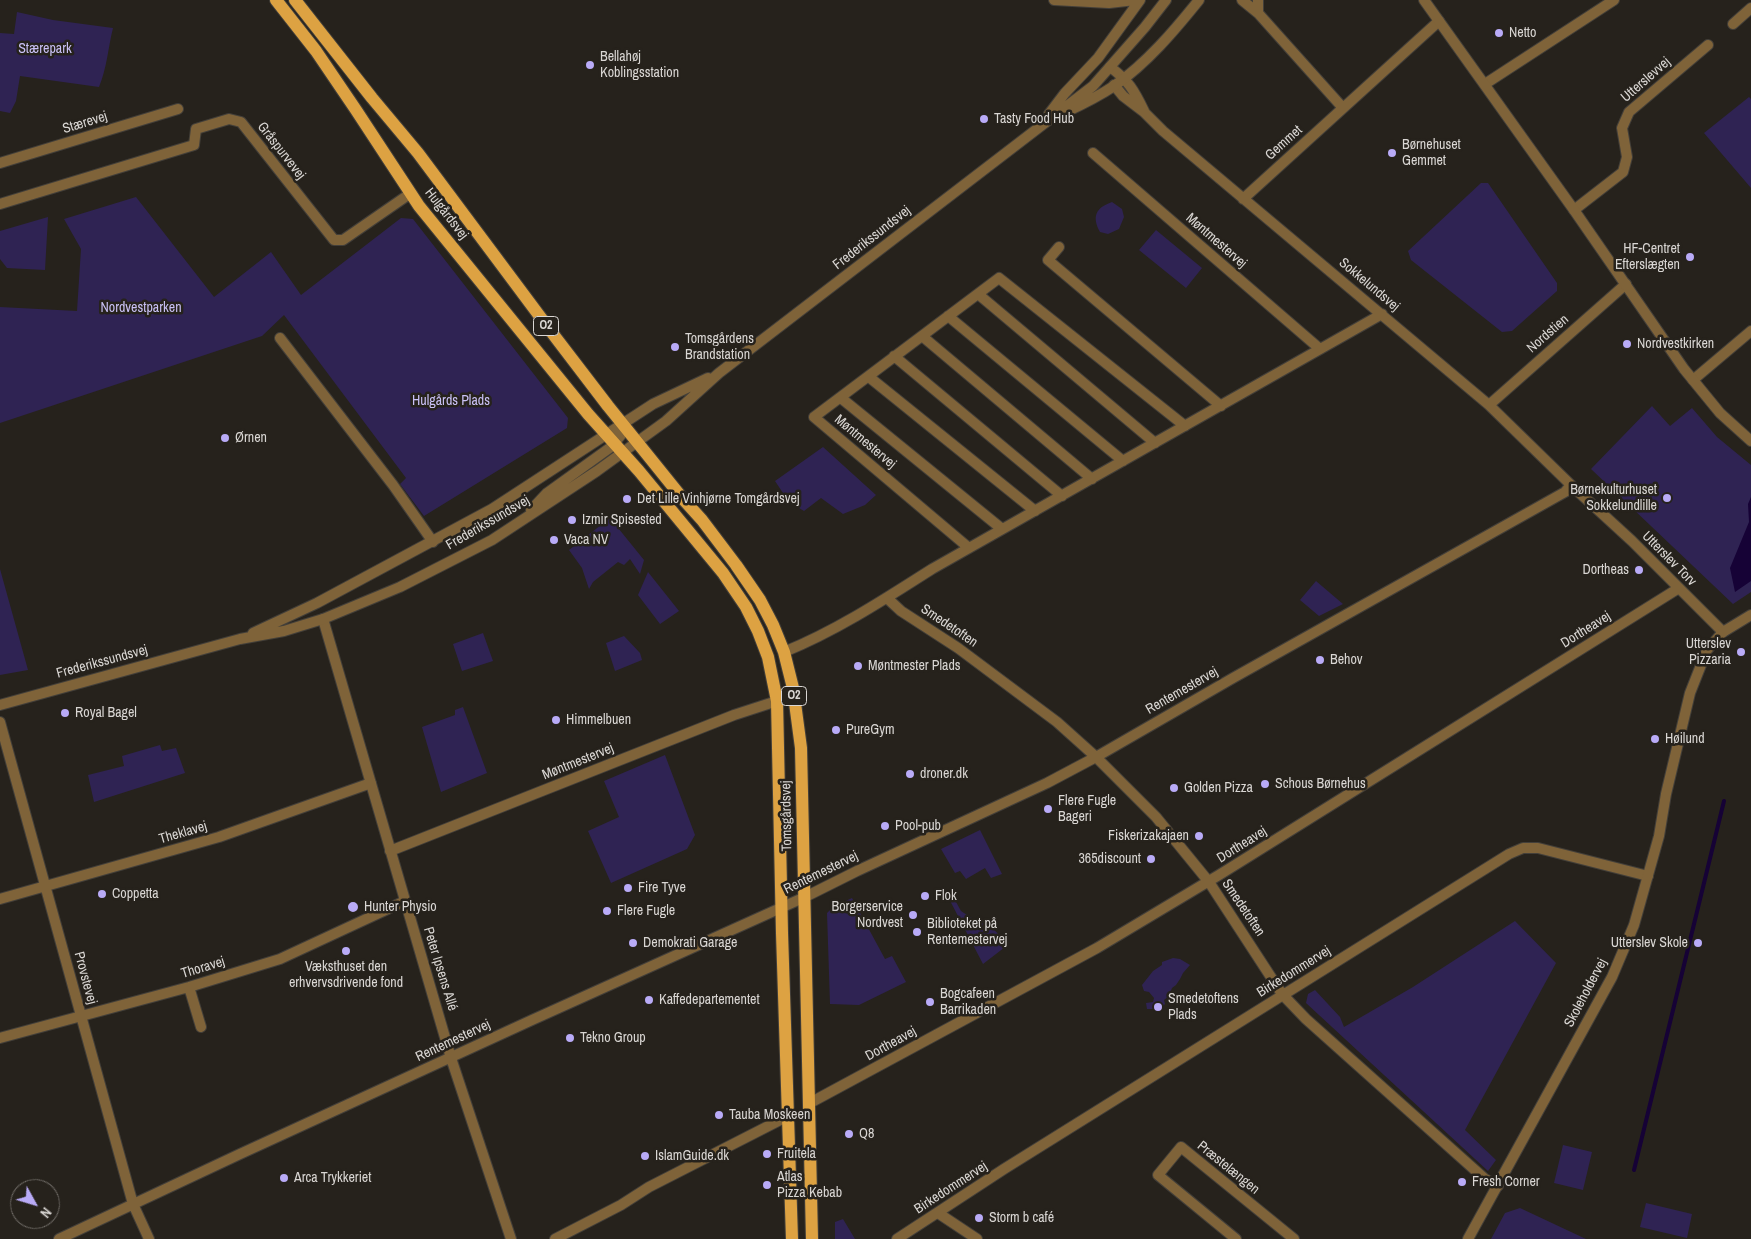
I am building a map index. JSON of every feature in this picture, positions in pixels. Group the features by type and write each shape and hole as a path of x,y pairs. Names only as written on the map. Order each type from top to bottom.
{"main road":[{"name":"Hulgårdsvej","path":"276,0 336,80 419,206 615,444"},
{"name":"Hulgårdsvej","path":"295,0 418,153 622,424"},
{"name":"O2","path":"622,424 637,442"},
{"name":"Tomsgårdsvej","path":"637,442 702,520 760,600 784,652 793,688 801,748 812,1239"},
{"name":"Tomsgårdsvej","path":"615,444 723,573 746,607 758,630 768,657 777,701 792,1239"}],"street":[{"path":"1054,0 1102,3 1135,0"},
{"name":"Frederikssundsvej","path":"1041,125 1065,93 1108,46 1140,0"},
{"name":"Frederikssundsvej","path":"240,639 317,603 615,444 637,442 666,421 719,373 1093,86 1166,0"},
{"path":"1041,125 1114,86 1125,78 1153,52 1199,0"},
{"path":"1242,0 1258,13 1343,108"},
{"path":"1258,0 1258,13"},
{"path":"1424,0 1486,84 1693,380 1720,413 1751,442"},
{"path":"1486,84 1614,0"},
{"path":"1733,24 1751,8"},
{"name":"Gemmet","path":"1243,199 1439,21"},
{"name":"Utterslevvej","path":"1574,210 1623,172 1628,157 1622,128 1629,112 1708,45"},
{"name":"Sokkelundsvej","path":"1110,67 1125,78 1133,89 1144,112"},
{"name":"Sokkelundsvej","path":"1114,86 1123,96 1144,112 1163,132 1489,405 1571,485"},
{"name":"Stærevej","path":"0,163 178,109"},
{"name":"Gråspurvevej","path":"0,204 194,145 196,129 229,118 241,122 334,240 343,240 411,193"},
{"name":"Møntmestervej","path":"1093,153 1320,349"},
{"path":"1059,247 1048,260 1221,406"},
{"name":"Møntmestervej","path":"969,548 814,417 999,278 1185,426"},
{"name":"Nordstien","path":"1489,405 1626,284"},
{"path":"978,294 1155,443"},
{"path":"784,652 804,644 887,598 932,569 1382,314"},
{"path":"948,316 1123,461"},
{"path":"1693,380 1751,331"},
{"path":"922,336 1092,479"},
{"path":"280,338 393,485 433,542"},
{"path":"894,356 1062,496"},
{"name":"Frederikssundsvej","path":"0,705 240,639 284,631 323,620 400,587 462,556 515,526 615,444 622,424 653,404 719,373"},
{"path":"869,377 1035,511"},
{"name":"Møntmestervej","path":"841,398 1002,529"},
{"name":"Utterslev Torv","path":"1571,485 1632,541 1723,632"},
{"name":"Rentemestervej","path":"59,1239 240,1154 805,897 1047,783 1565,492 1571,485"},
{"name":"Dortheavej","path":"808,1104 1097,948 1209,882 1679,588"},
{"name":"Smedetoften","path":"887,598 901,611 940,636 1022,695 1057,722 1096,757 1156,817 1209,882 1282,994 1306,1019 1486,1179 1498,1186"},
{"name":"Peter Ipsens Allé","path":"317,603 452,1058 511,1239"},
{"path":"1723,632 1751,615"},
{"name":"Skoleholdervej","path":"1468,1239 1612,977 1634,925 1658,836 1690,693 1707,650 1723,632"},
{"name":"Møntmestervej","path":"390,851 726,718 777,701"},
{"name":"Provstevej","path":"0,722 133,1204 149,1239"},
{"name":"Theklavej","path":"0,899 219,837 371,783"},
{"name":"Birkedommervej","path":"896,1239 1282,994 1509,854 1523,848 1538,848 1648,876"},
{"name":"Thoravej","path":"0,1038 189,987 280,958 405,901"},
{"path":"189,987 201,1026"},
{"path":"555,1239 621,1205 650,1187 788,1116"},
{"name":"Præstelængen","path":"1236,1239 1158,1175 1181,1147 1294,1239"},
{"path":"938,1213 977,1239"}],"green space":[{"name":"Stærepark","path":"17,12 53,20 113,28 106,65 99,87 20,76 16,101 10,113 0,111 0,33 14,34"},
{"path":"1749,97 1751,99 1751,188 1704,133"},
{"path":"1481,183 1488,183 1557,283 1557,291 1512,331 1502,332 1411,260 1408,251"},
{"path":"136,197 214,297 271,252 301,295 401,218 413,219 568,418 567,428 424,516 400,484 406,478 284,315 262,336 0,423 0,307 77,311 81,249 64,219"},
{"path":"1112,202 1122,209 1124,217 1119,229 1108,234 1100,232 1096,222 1097,214 1102,207"},
{"path":"48,217 45,270 7,268 0,259 0,231"},
{"path":"1156,230 1202,268 1186,288 1139,250"},
{"path":"1652,406 1670,426 1692,408 1717,437 1751,465 1751,592 1733,604 1591,469"},
{"path":"823,447 876,495 865,505 843,514 821,498 804,511 789,502 775,481"},
{"path":"610,518 644,560 640,574 630,559 624,565 618,562 593,582 589,589 582,568 569,550"},
{"path":"0,569 28,670 0,675"},
{"path":"648,572 679,611 660,624 638,595"},
{"path":"1316,581 1343,604 1319,616 1300,600"},
{"path":"483,633 493,661 462,671 453,644"},
{"path":"624,636 640,653 642,660 615,671 606,643"},
{"path":"463,707 487,773 441,792 422,727 455,715 455,710"},
{"path":"160,745 162,751 176,748 185,773 94,802 88,775 124,766 122,756"},
{"path":"665,755 695,835 687,849 611,883 588,831 619,817 604,781"},
{"path":"980,830 1002,874 991,878 985,868 966,879 960,871 955,873 941,849"},
{"path":"950,891 961,911 991,927 1009,944 983,964 946,893"},
{"path":"852,898 885,959 892,956 906,982 859,1005 830,1004 827,913 833,907"},
{"path":"1515,921 1556,963 1465,1130 1496,1160 1488,1171 1306,1003 1308,994 1315,990 1340,1017 1344,1027 1413,987"},
{"path":"1173,958 1180,959 1190,965 1172,988 1169,996 1164,1000 1165,1004 1160,1009 1147,1009 1146,1003 1153,1002 1154,998 1149,992 1144,991 1142,985 1153,971 1162,965 1162,962"},
{"path":"1563,1145 1592,1152 1583,1190 1554,1183"},
{"path":"1646,1203 1692,1214 1687,1238 1640,1227"},
{"path":"1520,1208 1586,1239 1491,1239 1505,1213"},
{"path":"843,1219 855,1239 835,1239 835,1222"}],"shaded area":[{"path":"1751,497 1751,581 1735,592 1730,568 1749,522 1748,504"}],"waterway":[{"path":"1634,1170 1724,801"}],"place":[{"name":"Netto","path":"1499,33"},
{"name":"Bellahøj Koblingsstation","path":"590,65"},
{"name":"Tasty Food Hub","path":"984,119"},
{"name":"Børnehuset Gemmet","path":"1392,153"},
{"name":"HF-Centret Efterslægten","path":"1690,257"},
{"name":"Nordvestkirken","path":"1627,344"},
{"name":"Tomsgårdens Brandstation","path":"675,347"},
{"name":"Ørnen","path":"225,438"},
{"name":"Børnekulturhuset Sokkelundlille","path":"1667,498"},
{"name":"Det Lille Vinhjørne Tomgårdsvej","path":"627,499"},
{"name":"Izmir Spisested","path":"572,520"},
{"name":"Vaca NV","path":"554,540"},
{"name":"Dortheas","path":"1639,570"},
{"name":"Utterslev Pizzaria","path":"1741,652"},
{"name":"Behov","path":"1320,660"},
{"name":"Møntmester Plads","path":"858,666"},
{"name":"Royal Bagel","path":"65,713"},
{"name":"Himmelbuen","path":"556,720"},
{"name":"PureGym","path":"836,730"},
{"name":"Høilund","path":"1655,739"},
{"name":"droner.dk","path":"910,774"},
{"name":"Schous Børnehus","path":"1265,784"},
{"name":"Golden Pizza","path":"1174,788"},
{"name":"Flere Fugle Bageri","path":"1048,809"},
{"name":"Pool-pub","path":"885,826"},
{"name":"Fiskerizakajaen","path":"1199,836"},
{"name":"365discount","path":"1151,859"},
{"name":"Fire Tyve","path":"628,888"},
{"name":"Coppetta","path":"102,894"},
{"name":"Flok","path":"925,896"},
{"name":"Hunter Physio","path":"353,907"},
{"name":"Flere Fugle","path":"607,911"},
{"name":"Borgerservice Nordvest","path":"913,915"},
{"name":"Biblioteket på Rentemestervej","path":"917,932"},
{"name":"Demokrati Garage","path":"633,943"},
{"name":"Utterslev Skole","path":"1698,943"},
{"name":"Væksthuset den erhvervsdrivende fond","path":"346,951"},
{"name":"Kaffedepartementet","path":"649,1000"},
{"name":"Bogcafeen Barrikaden","path":"930,1002"},
{"name":"Smedetoftens Plads","path":"1158,1007"},
{"name":"Tekno Group","path":"570,1038"},
{"name":"Tauba Moskeen","path":"719,1115"},
{"name":"Q8","path":"849,1134"},
{"name":"Fruitela","path":"767,1154"},
{"name":"IslamGuide.dk","path":"645,1156"},
{"name":"Arca Trykkeriet","path":"284,1178"},
{"name":"Fresh Corner","path":"1462,1182"},
{"name":"Atlas Pizza Kebab","path":"767,1185"},
{"name":"Storm b café","path":"979,1218"}],"park label":[{"name":"Nordvestparken","path":"141,308"},
{"name":"Hulgårds Plads","path":"451,401"}]}
